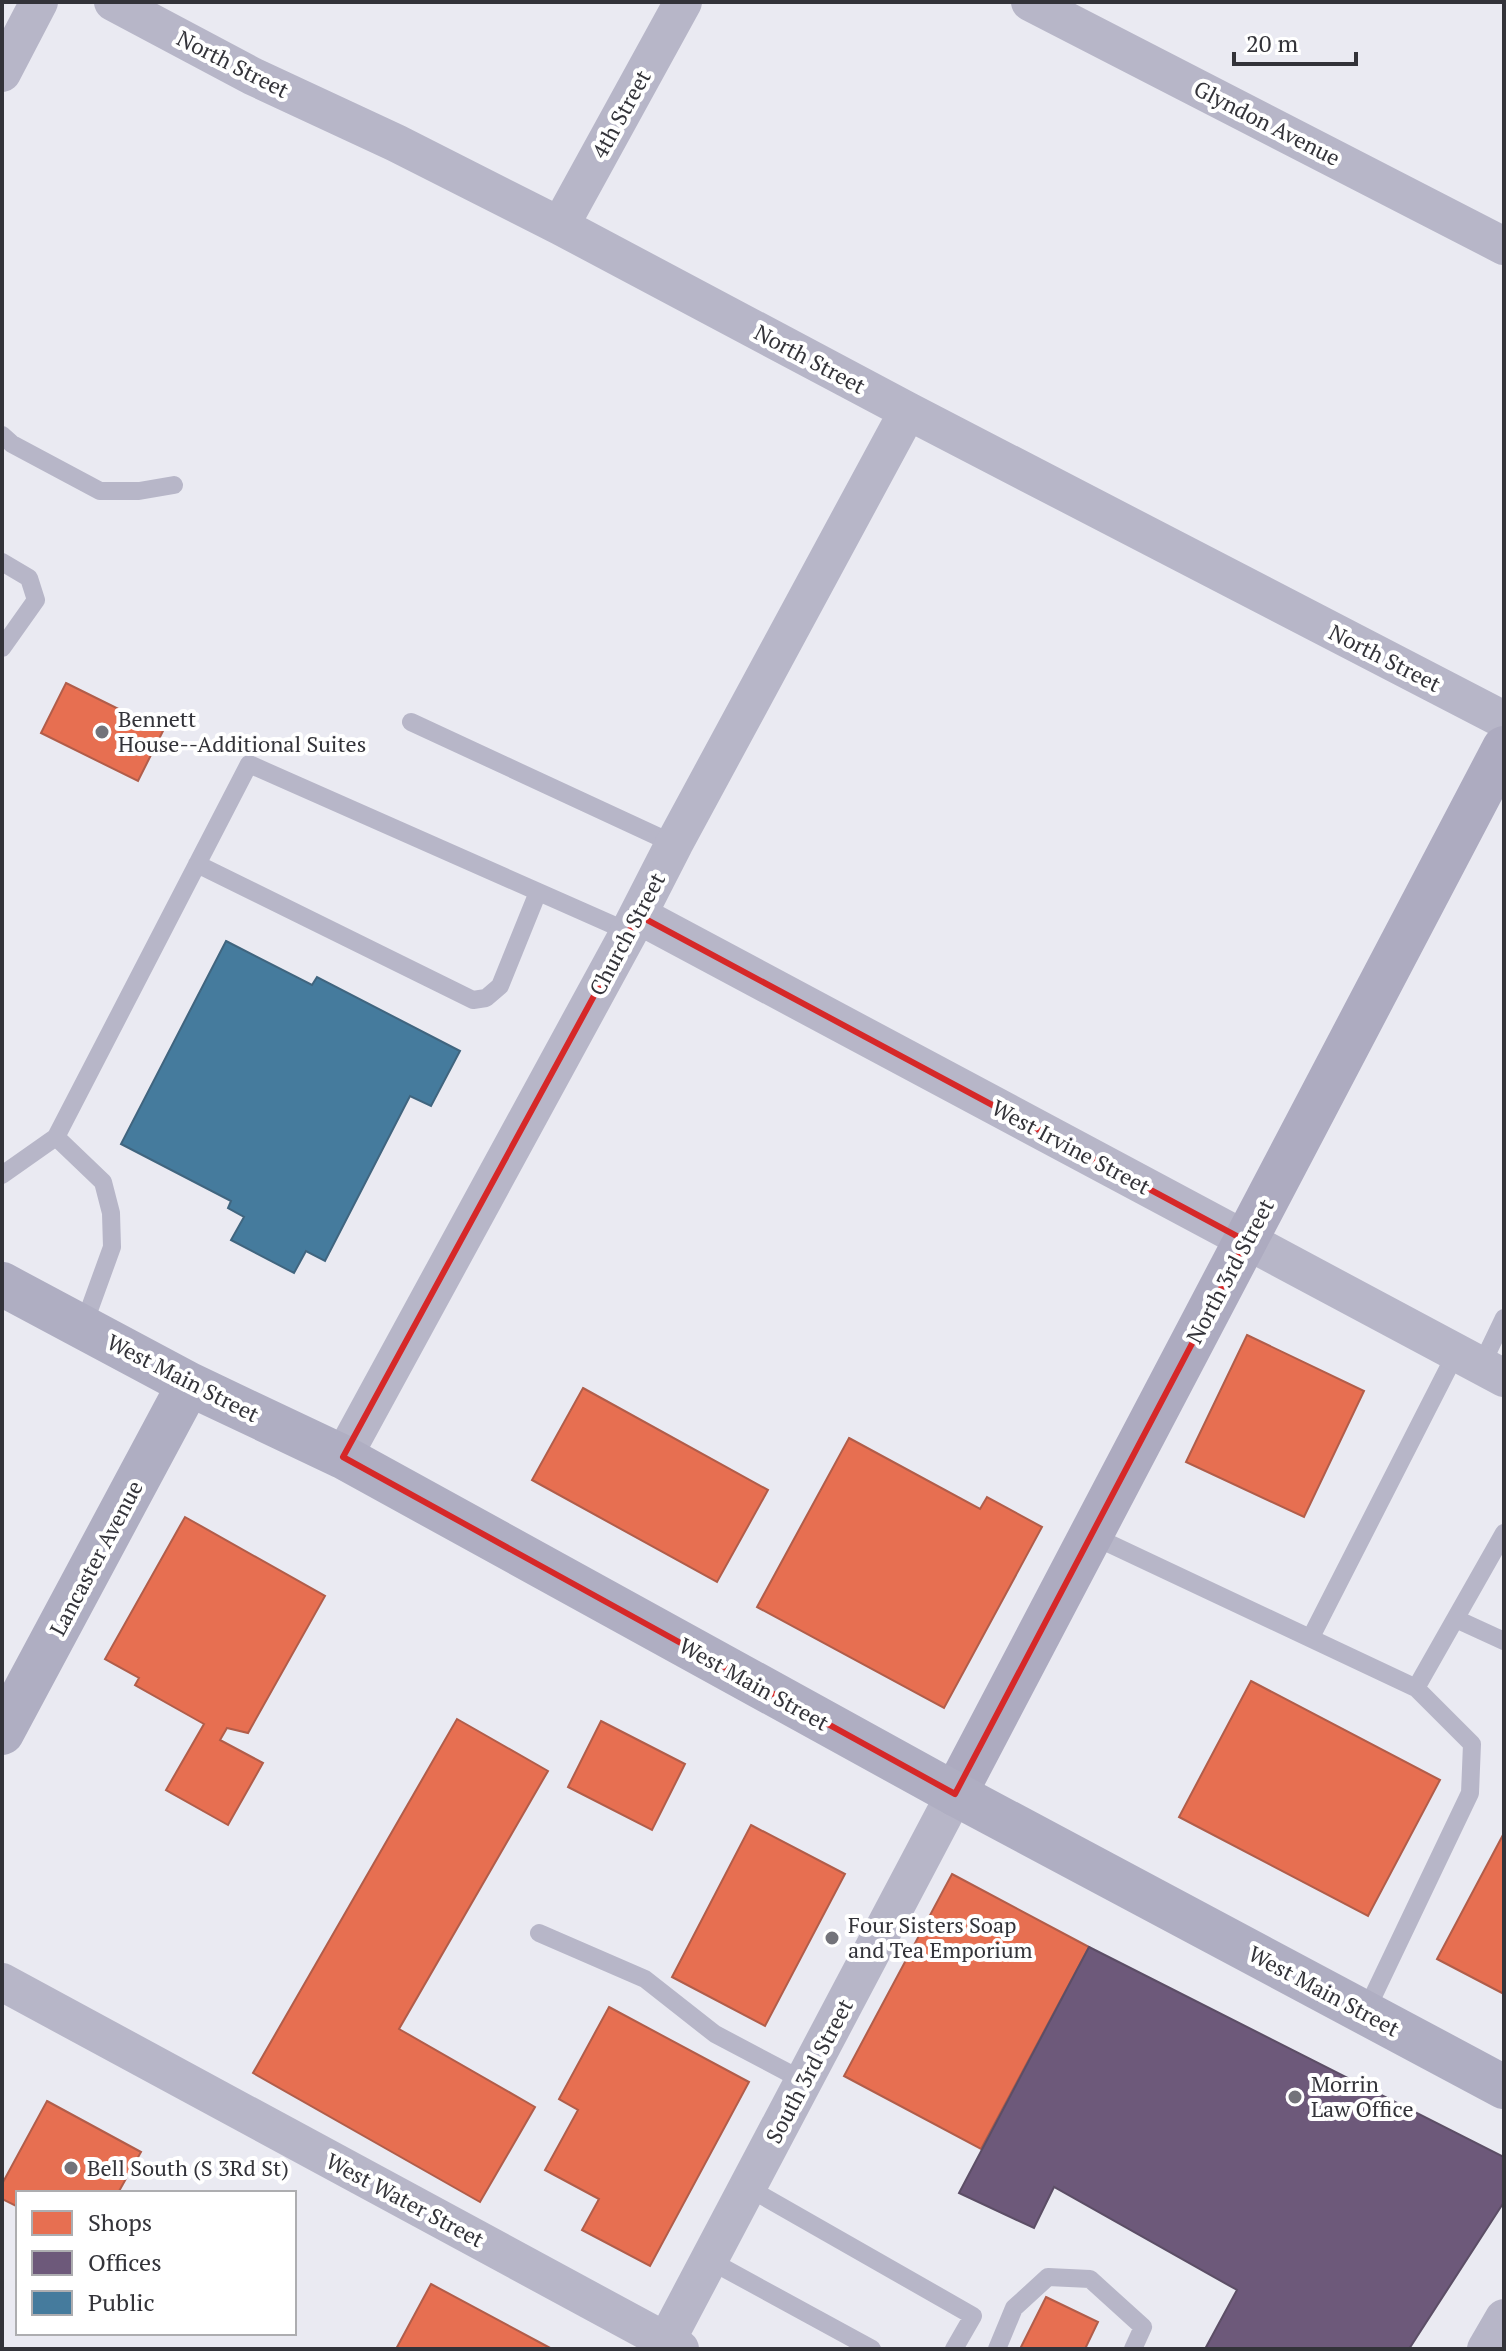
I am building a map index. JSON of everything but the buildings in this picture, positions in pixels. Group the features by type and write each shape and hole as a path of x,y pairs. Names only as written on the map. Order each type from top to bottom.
{"main road":[{"name":"West Main Street","path":"2,1284 189,1384 343,1457 955,1794 1504,2087"},
{"name":"Lancaster Avenue","path":"2,1733 189,1384"}],"street":[{"path":"2,73 39,2"},
{"name":"North Street","path":"113,2 252,76 396,143 560,226 908,411 1504,720"},
{"name":"4th Street","path":"560,226 683,2"},
{"name":"Glyndon Avenue","path":"1030,2 1504,246"},
{"name":"Church Street","path":"343,1457 634,924 674,844 908,411"},
{"name":"North 3rd Street","path":"955,1794 1504,748"},
{"name":"West Irvine Street","path":"634,924 1481,1366"},
{"name":"South 3rd Street","path":"670,2346 709,2260 955,1794"},
{"name":"West Water Street","path":"2,1982 670,2346"},
{"path":"1486,2349 1504,2318"}],"lane":[{"path":"2,435 12,444 100,491 139,491 174,485"},
{"path":"2,562 29,578 36,600 2,648"},
{"path":"411,722 674,844"},
{"path":"2,1175 56,1137 249,764 538,892 634,924"},
{"path":"197,864 473,1000 486,998 500,986 538,892"},
{"path":"56,1137 103,1182 111,1213 112,1247 83,1327"},
{"path":"1311,1637 1481,1366 1504,1318"},
{"path":"1416,1688 1504,1533"},
{"path":"1091,1535 1416,1688 1472,1744 1470,1793 1365,2013"},
{"path":"1456,1619 1504,1641"},
{"path":"539,1933 645,1979 715,2034 804,2081"},
{"path":"747,2187 973,2316 954,2349"},
{"path":"709,2260 872,2349"},
{"path":"997,2349 1014,2308 1048,2277 1090,2279 1143,2327 1133,2349"}],"highlighted area":[{"path":"638,915 1246,1241 955,1794 343,1457"}],"place":[{"name":"Bennett House--Additional Suites","path":"102,732"},
{"name":"Four Sisters Soap and Tea Emporium","path":"832,1938"},
{"name":"Morrin Law Office","path":"1295,2097"},
{"name":"Bell South (S 3Rd St)","path":"71,2168"}]}
